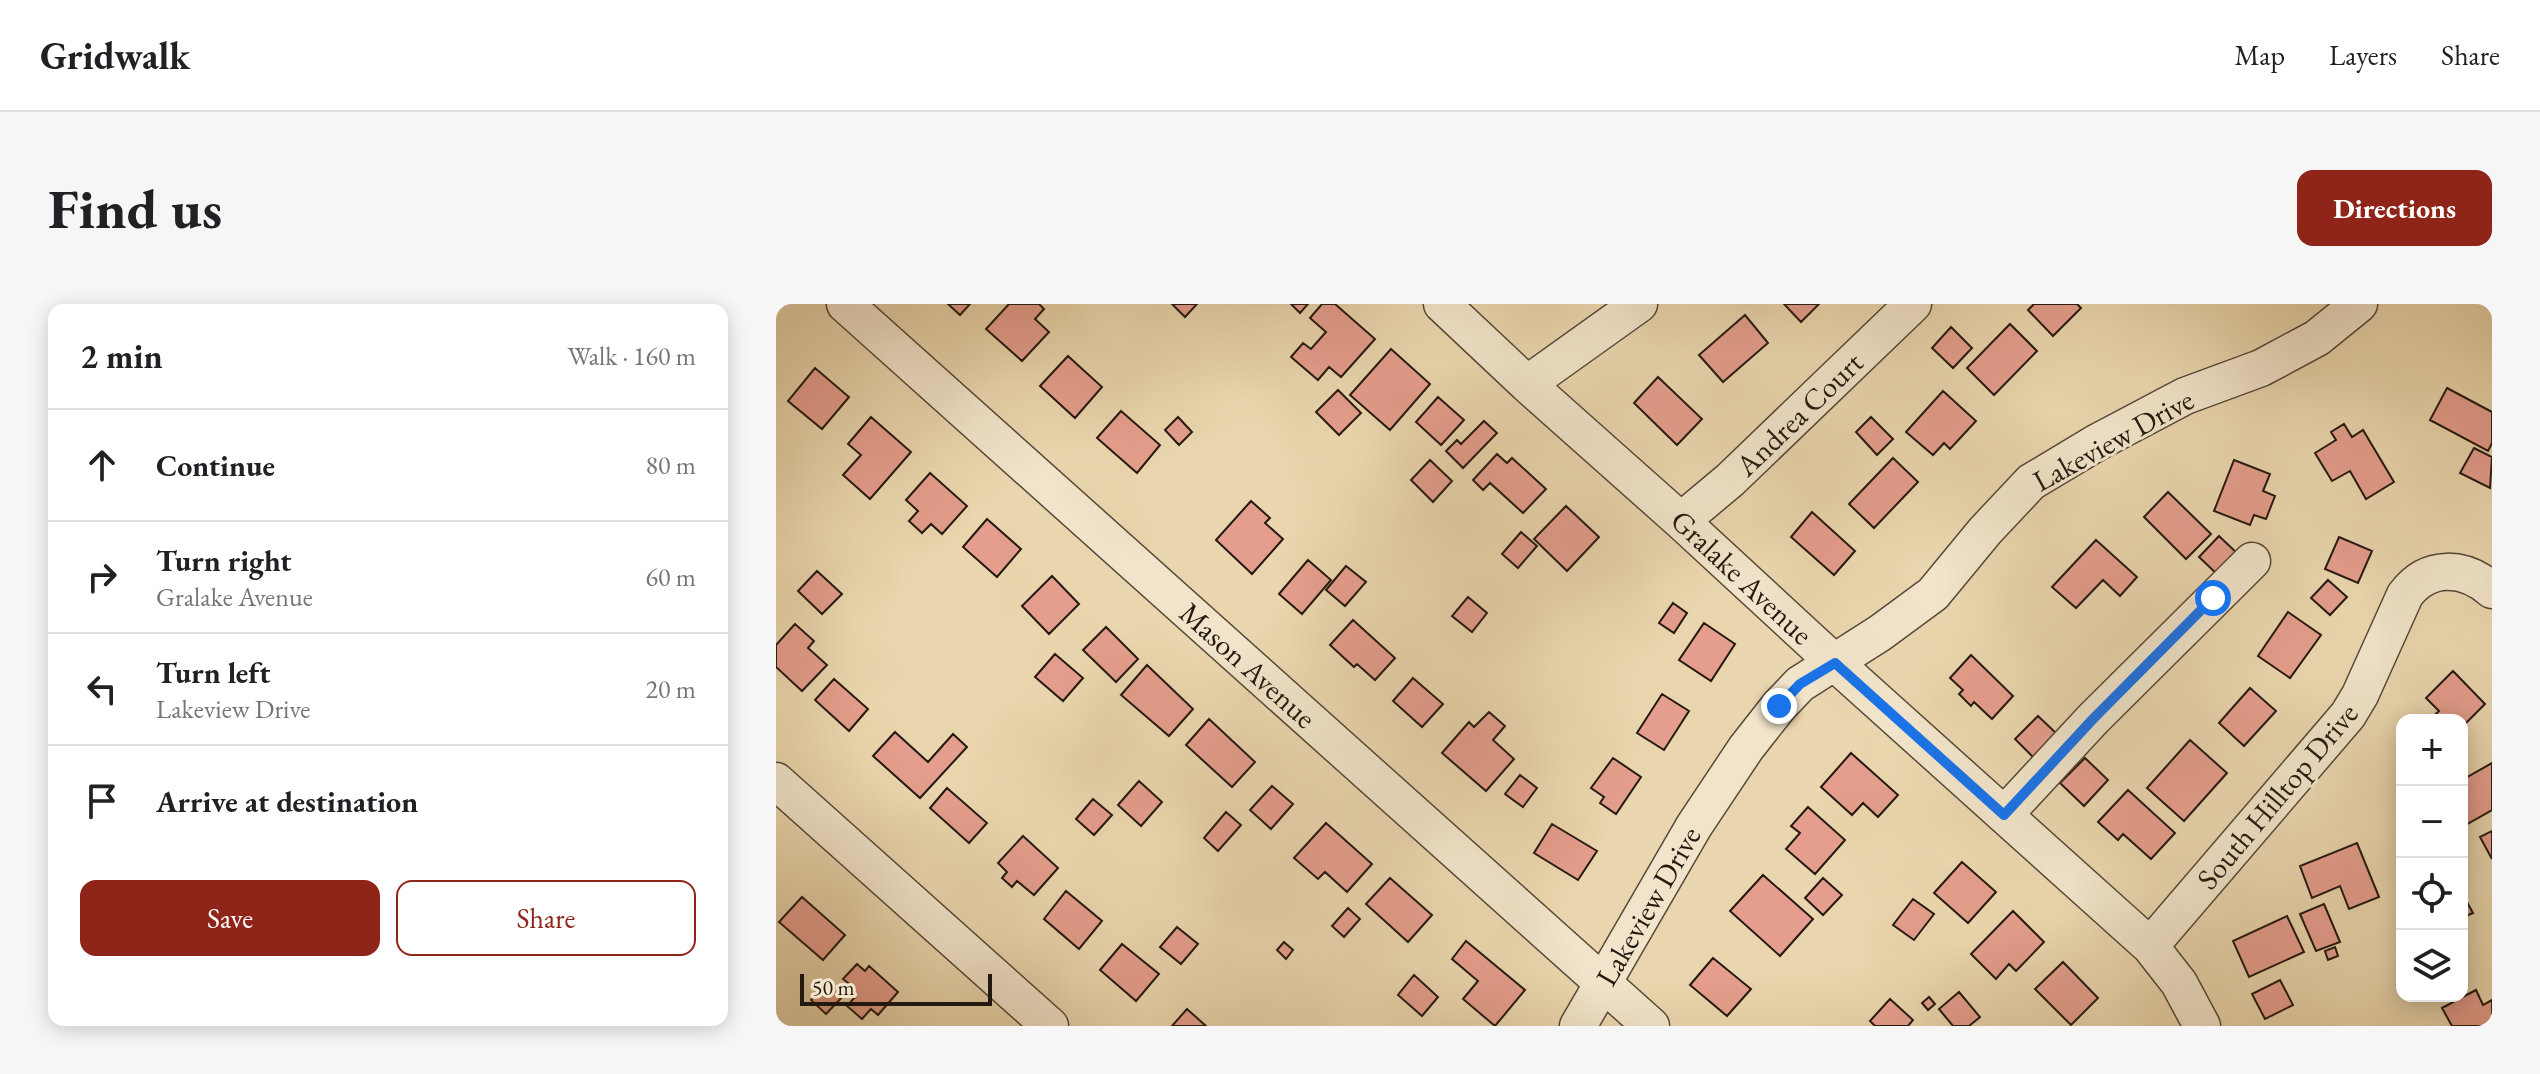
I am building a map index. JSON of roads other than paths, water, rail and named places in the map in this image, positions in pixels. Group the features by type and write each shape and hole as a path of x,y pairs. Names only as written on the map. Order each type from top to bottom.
{"street":[{"name":"Mason Avenue","path":"845,304 1651,1026"},
{"name":"Gralake Avenue","path":"1442,304 2150,946 2179,983 2202,1026"},
{"path":"1527,384 1639,304"},
{"name":"Andrea Court","path":"1681,521 1730,480 1913,304"},
{"name":"Lakeview Drive","path":"1578,1026 1694,826 1746,748 1800,684 1933,594 2031,482 2185,396 2261,368 2303,346 2359,304"},
{"path":"2004,815 2093,719 2252,561"},
{"name":"South Hilltop Drive","path":"2150,946 2348,715 2405,595 2415,581 2434,573 2455,572 2479,578 2492,590"},
{"path":"776,781 1050,1026"}]}
